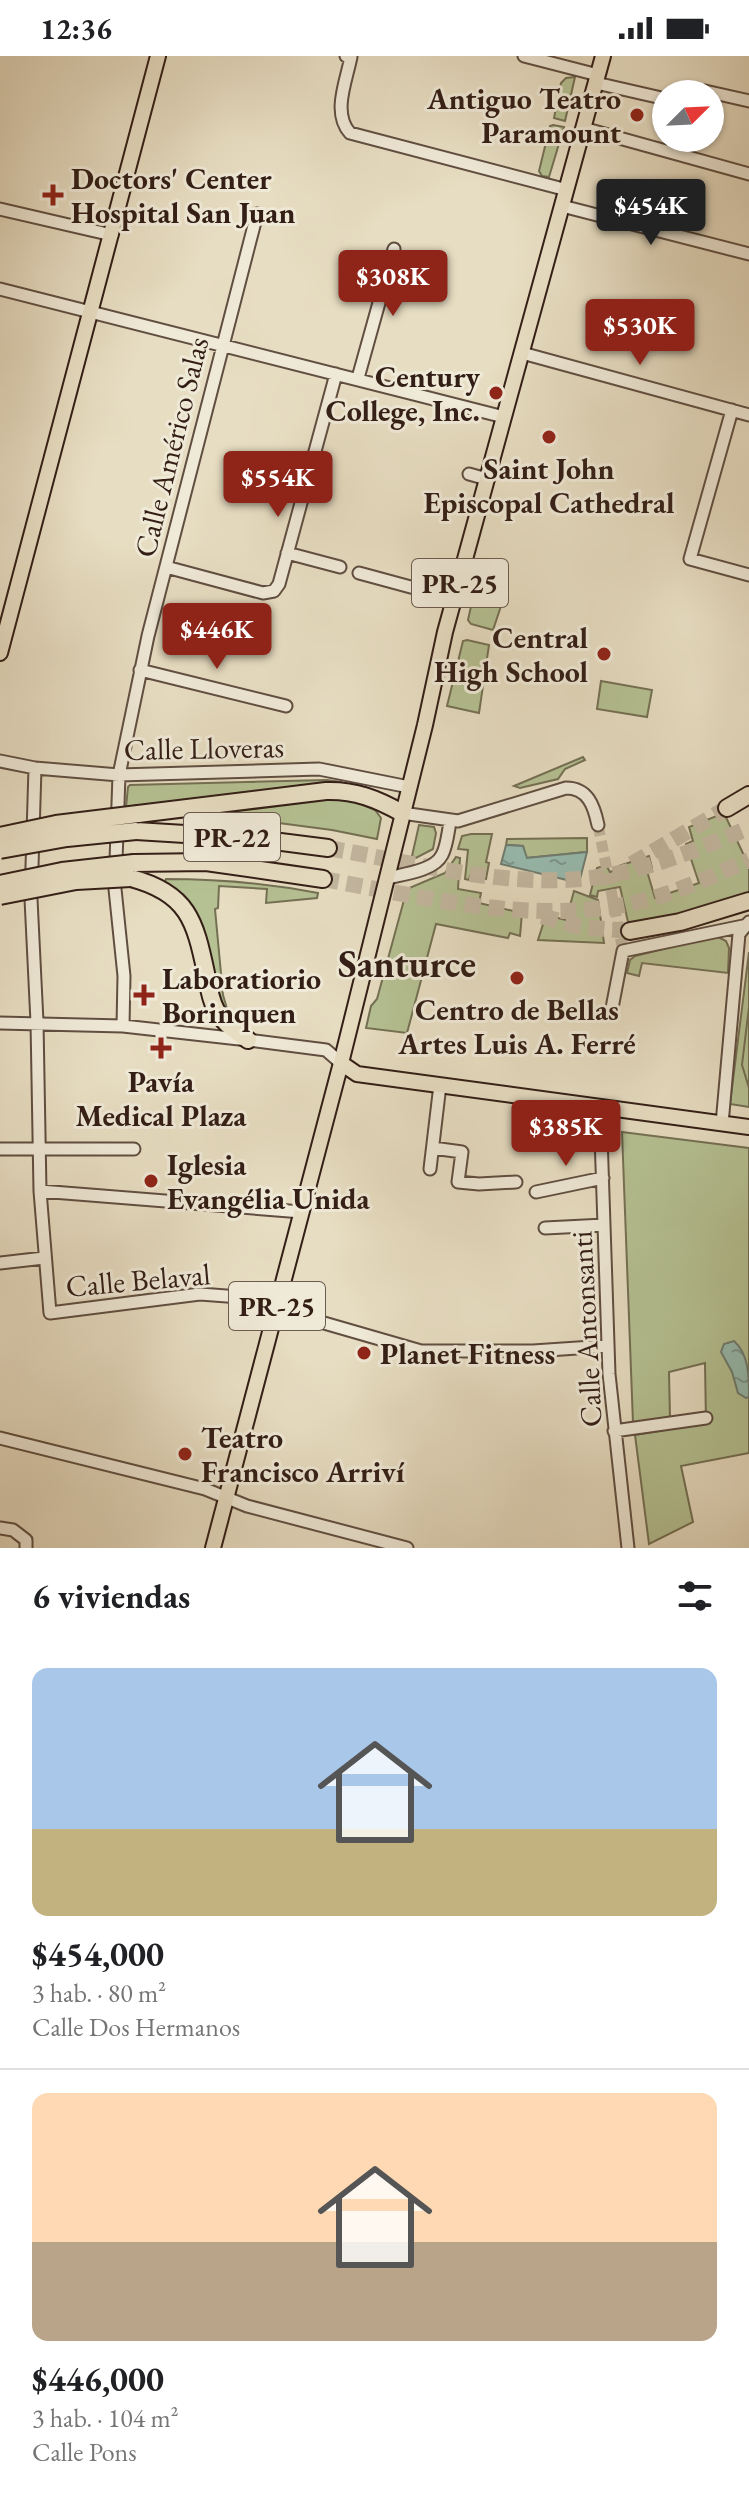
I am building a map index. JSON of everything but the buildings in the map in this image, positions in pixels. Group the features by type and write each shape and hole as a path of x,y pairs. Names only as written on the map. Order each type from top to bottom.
{"highway":[{"path":"0,836 56,824 349,790 369,796 402,813"},
{"path":"727,808 749,795"},
{"name":"PR-22","path":"0,850 67,838 136,831 250,838 328,848"},
{"name":"PR-22","path":"0,884 62,871 132,871 206,862 323,879"},
{"path":"0,896 132,871 169,893 183,908 198,932 216,1009 225,1023 248,1040"},
{"path":"630,931 680,922 749,901"}],"main road":[{"path":"0,653 5,616 91,312 158,56"},
{"name":"PR-25","path":"213,1548 341,1063 455,599 603,56"},
{"path":"341,1063 354,1074 749,1127"}],"street":[{"path":"350,56 339,113 342,124 350,133 567,190"},
{"path":"524,56 652,95"},
{"path":"724,95 745,100"},
{"path":"583,128 749,174"},
{"path":"562,206 749,254"},
{"path":"0,209 112,235"},
{"name":"Calle Américo Salas","path":"123,1026 124,976 115,889 119,775 140,670 257,214"},
{"path":"358,378 394,249"},
{"path":"0,289 504,417"},
{"path":"522,353 749,415"},
{"path":"166,567 263,593 274,591 279,584 336,374"},
{"path":"732,410 690,559 749,575"},
{"path":"469,474 487,479"},
{"path":"287,553 340,567"},
{"path":"359,573 455,599"},
{"path":"140,670 286,706"},
{"name":"Calle Lloveras","path":"0,761 35,768 119,775 319,769 409,787"},
{"path":"0,1263 44,1258 31,899 35,768"},
{"path":"402,813 450,822 575,788 588,797 598,825"},
{"path":"387,878 436,862 442,855 450,822"},
{"path":"612,1008 623,951 746,924"},
{"path":"722,1124 739,934 746,924"},
{"path":"0,1023 123,1026 248,1040 326,1050 341,1063"},
{"path":"430,1169 440,1085"},
{"name":"Calle Antonsanti","path":"600,1106 607,1346 628,1548"},
{"path":"433,1148 462,1152 458,1182 516,1182"},
{"path":"0,1149 134,1149"},
{"path":"536,1192 603,1178"},
{"path":"40,1191 302,1212"},
{"path":"545,1228 604,1225"},
{"name":"Calle Belaval","path":"44,1258 50,1313 200,1294 277,1306 421,1351 533,1351 607,1346"},
{"path":"614,1431 706,1418"},
{"path":"0,1438 205,1489 226,1498 407,1548"},
{"path":"0,1528 19,1533 26,1540 26,1548"}],"green space":[{"path":"575,77 565,121 554,118 561,83 566,78"},
{"path":"550,126 564,127 549,177 542,176 539,171"},
{"path":"481,561 507,567 493,630 471,624 468,620"},
{"path":"463,641 489,645 479,713 447,706"},
{"path":"601,681 652,690 647,717 597,709"},
{"path":"583,757 585,760 565,769 558,779 520,788 514,786"},
{"path":"342,782 126,807 130,785"},
{"path":"345,797 375,810 381,818 377,839 211,814"},
{"path":"724,813 749,866 749,893 683,913 633,923 628,922 620,887 598,891 597,897 590,895 597,868 606,865 610,872 649,856 652,868 647,871 655,898 699,883 686,844 693,841 689,827"},
{"path":"419,825 434,827 436,833 433,849 416,858 412,856"},
{"path":"492,834 486,879 470,876 469,880 465,879 468,850 458,849 462,836"},
{"path":"587,838 587,852 526,858 523,846 506,845 507,839"},
{"path":"456,857 460,858 458,889 481,893 479,903 522,913 520,936 510,933 508,938 436,924 407,1033 366,1028 407,889 445,873"},
{"path":"166,879 242,882 318,893 317,898 266,903 267,889 219,886 218,908 215,909 223,995 228,1012 224,1013 206,939 164,883"},
{"path":"574,891 598,900 604,943 538,940 546,915 566,920"},
{"path":"716,936 726,941 729,948 728,973 642,963 639,976 627,973 630,960 635,956"},
{"path":"749,952 749,1107 730,1104"},
{"path":"749,1007 749,1088 742,1065"},
{"path":"622,1132 749,1148 749,1453 681,1466 693,1522 649,1544 635,1435 706,1423 705,1363 669,1372 670,1418 633,1423"}],"water":[{"path":"506,845 523,846 527,858 587,852 579,883 501,864"},
{"path":"734,1341 743,1352 747,1366 749,1397 746,1398 738,1393 732,1372 721,1352 724,1344"}],"tunnel":[{"path":"632,864 727,808"},
{"path":"598,825 623,951"},
{"path":"328,848 486,876 581,879 646,866 749,828"},
{"path":"323,879 478,906 556,911 634,903 693,884 749,860"},
{"path":"542,916 580,927 630,931"}],"place":[{"name":"Antiguo Teatro Paramount","path":"637,115"},
{"name":"Doctors' Center Hospital San Juan","path":"53,195"},
{"name":"Century College, Inc.","path":"496,393"},
{"name":"Saint John Episcopal Cathedral","path":"549,437"},
{"name":"Central High School","path":"604,654"},
{"name":"Centro de Bellas Artes Luis A. Ferré","path":"517,978"},
{"name":"Laboratiorio Borinquen","path":"144,995"},
{"name":"Pavía Medical Plaza","path":"161,1048"},
{"name":"Iglesia Evangélia Unida","path":"151,1181"},
{"name":"Planet Fitness","path":"364,1353"},
{"name":"Teatro Francisco Arriví","path":"185,1454"}],"district":[{"name":"Santurce","path":"407,963"}]}
